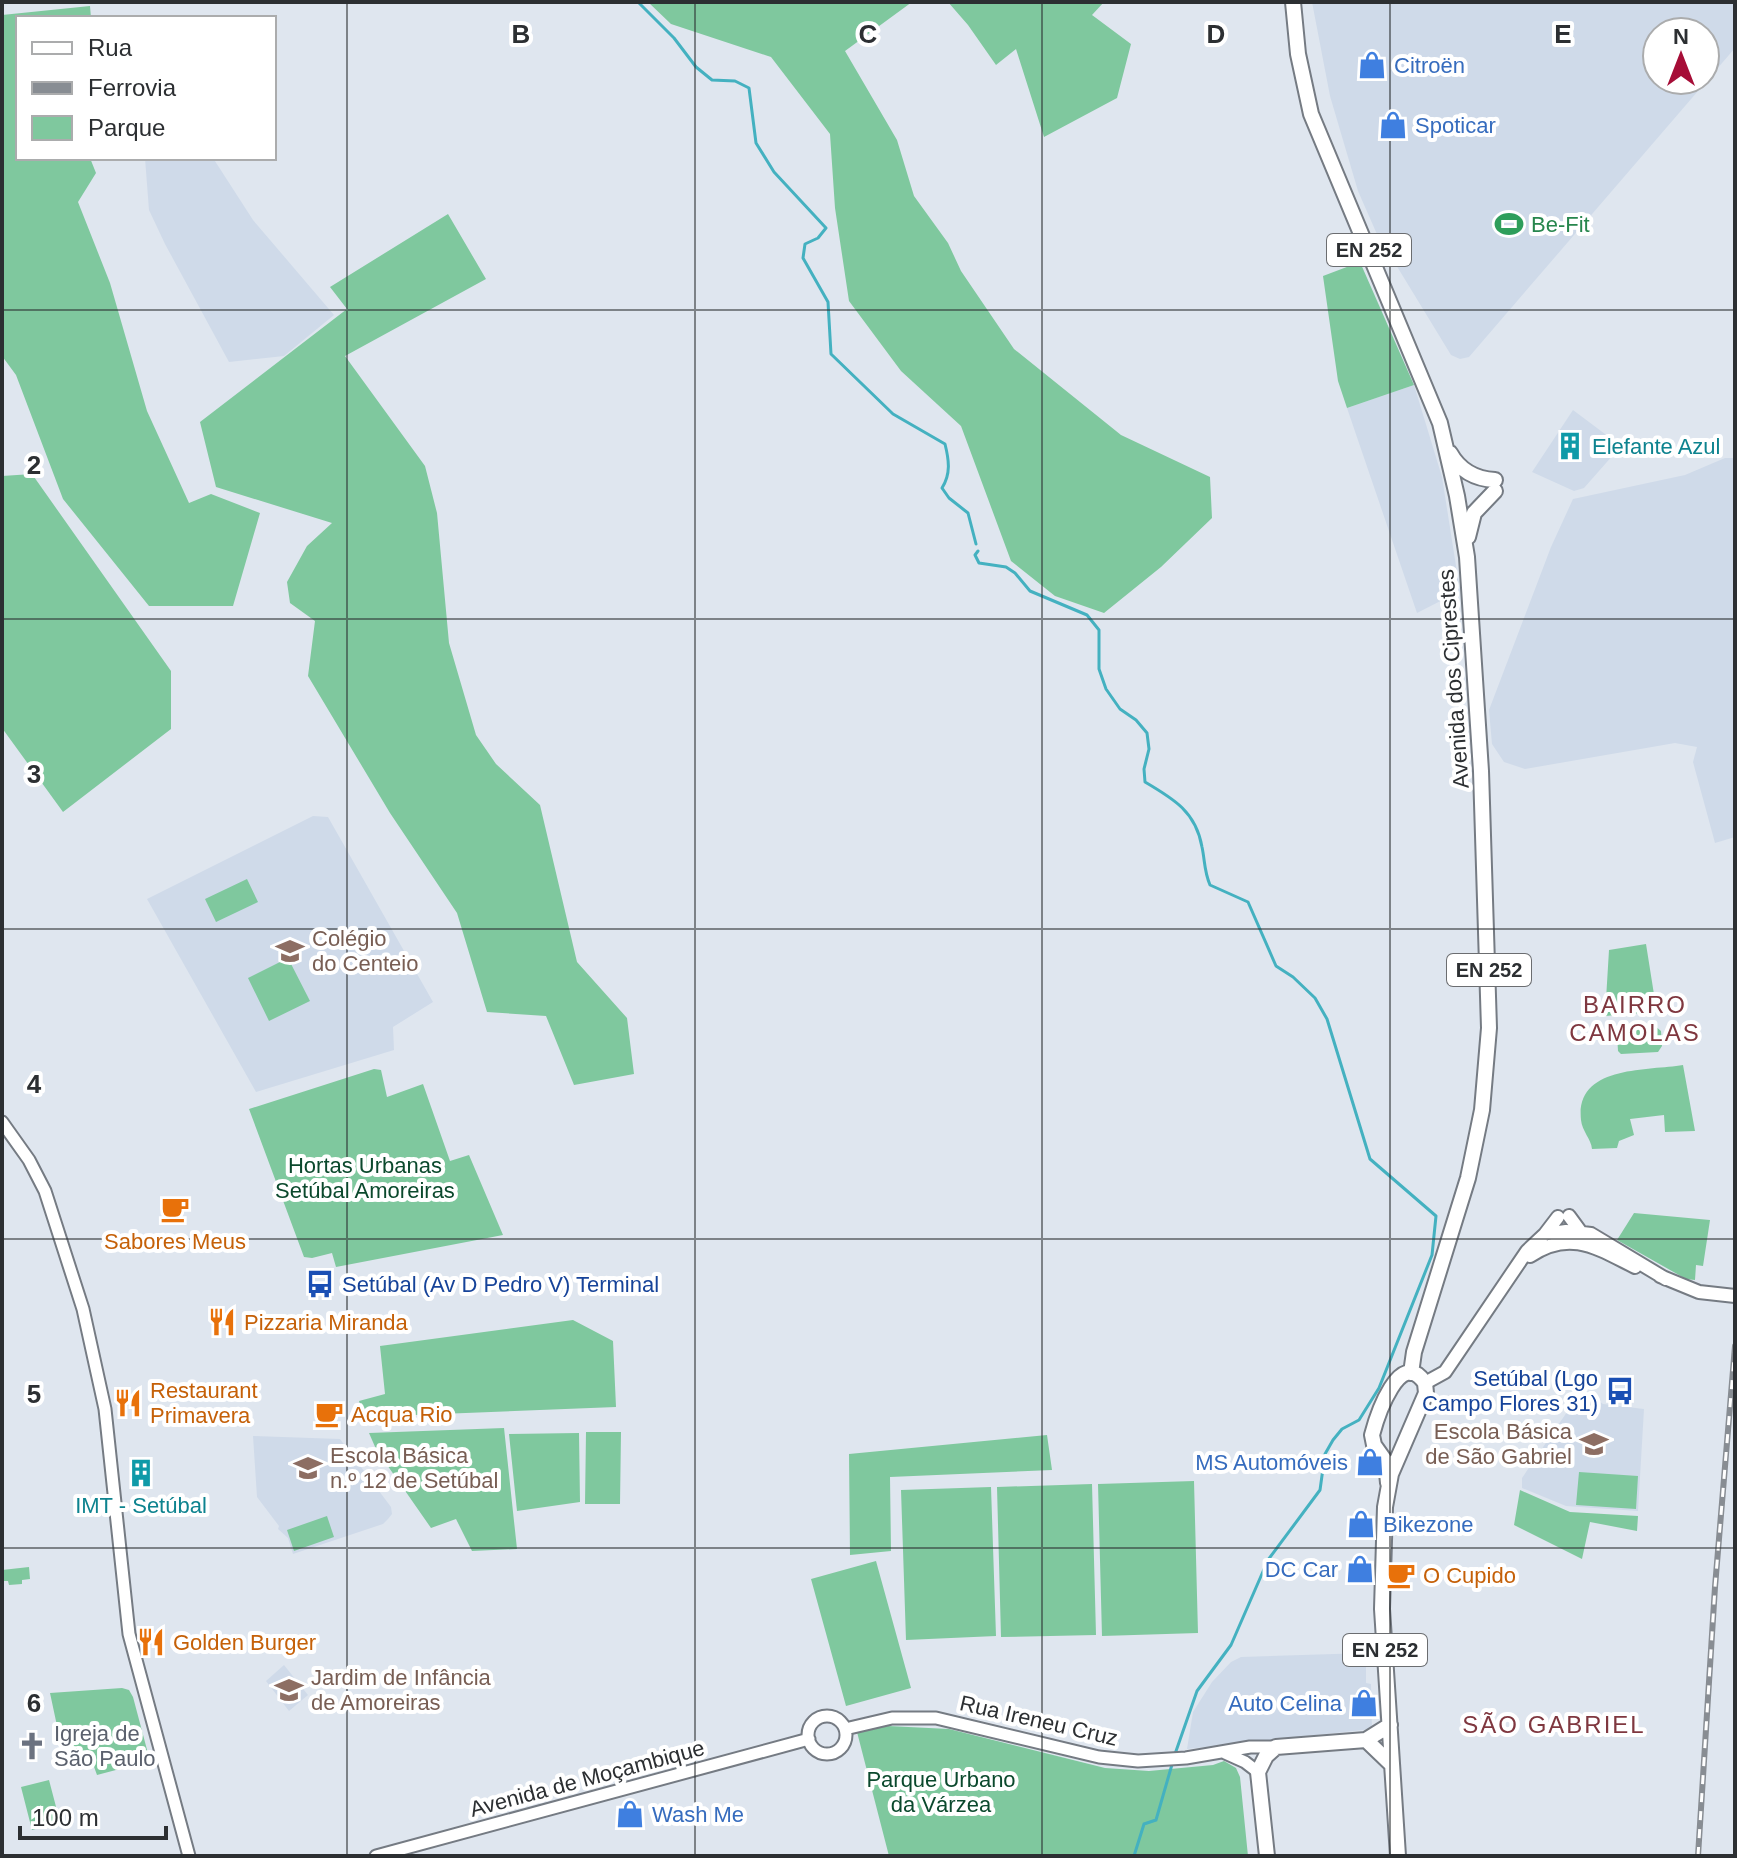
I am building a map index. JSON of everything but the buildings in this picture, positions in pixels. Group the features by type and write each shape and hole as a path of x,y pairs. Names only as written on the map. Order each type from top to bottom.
{"main road":[{"name":"Avenida dos Ciprestes","path":"1293,2 1298,54 1311,114 1428,392 1445,443 1467,557 1481,764 1489,1028 1482,1110 1468,1178 1414,1352 1411,1373 1402,1374 1395,1380 1374,1429 1374,1445 1388,1468 1382,1609 1396,1854"},
{"path":"1445,443 1456,464 1495,485 1471,518 1467,557"},
{"path":"1411,1373 1420,1376 1425,1383 1450,1366 1527,1251 1564,1216 1580,1231 1614,1246 1666,1279"},
{"path":"1518,1264 1543,1247 1580,1231"},
{"path":"1545,1234 1566,1236 1705,1294 1735,1296"},
{"name":"Avenida dos Ciprestes","path":"1388,1483 1426,1393 1425,1383"},
{"path":"1381,1452 1390,1454 1402,1449"},
{"path":"1267,1856 1258,1772 1266,1756 1276,1747 1366,1740 1390,1725"},
{"path":"1366,1740 1391,1764"}],"street":[{"path":"2,1122 29,1160 45,1191 83,1309 105,1409 129,1634 189,1856"},
{"name":"Rua Ireneu Cruz","path":"845,1729 881,1720 922,1716 961,1722 1099,1757 1124,1760 1164,1760 1250,1747 1276,1747"},
{"path":"822,1717 833,1717 845,1729 842,1746 833,1752 817,1750 809,1739 812,1723 822,1717"},
{"name":"Avenida de Moçambique","path":"376,1856 809,1739"},
{"path":"1225,1753 1258,1772"}],"shaded area":[{"path":"1312,2 1735,2 1735,48 1721,64 1721,16 1641,16 1641,96 1694,96 1469,357 1460,359 1451,355 1376,232 1358,191 1330,96"},
{"path":"145,160 214,160 253,220 334,315 284,356 229,362 149,210"},
{"path":"1414,385 1442,477 1460,591 1417,613 1347,408"},
{"path":"1573,410 1621,446 1584,488 1574,491 1532,472"},
{"path":"1725,458 1735,458 1735,837 1715,843 1693,762 1697,747 1675,743 1525,769 1504,762 1492,744 1489,710 1551,547 1573,499 1685,475"},
{"name":"Colégio do Centeio","path":"313,816 328,817 433,1002 393,1027 394,1050 256,1092 147,899"},
{"name":"Escola Básica de São Gabriel","path":"1588,1392 1603,1404 1644,1409 1638,1511 1566,1506 1522,1488 1522,1478 1580,1393"},
{"name":"Escola Básica n.º 12 de Setúbal","path":"253,1436 340,1439 391,1507 392,1514 383,1524 293,1554 288,1538 278,1529 279,1526 257,1497"},
{"path":"1366,1653 1366,1683 1371,1684 1372,1729 1187,1749 1193,1712 1212,1682 1231,1662 1241,1657"},
{"name":"Jardim de Infância de Amoreiras","path":"284,1665 308,1695 289,1711 266,1681"}],"green space":[{"path":"648,2 912,2 845,51 897,140 914,196 948,243 961,271 1014,349 1121,435 1210,477 1212,518 1161,567 1104,613 1055,596 1011,561 961,426 901,371 849,301 835,208 830,134 771,57 671,24"},
{"path":"948,2 1104,2 1092,15 1131,44 1117,98 1044,137 1016,49 996,65"},
{"path":"90,6 91,16 16,16 16,160 91,160 96,173 78,202 110,283 147,411 189,503 211,494 260,513 233,606 149,606 63,499 16,375 2,356 2,15"},
{"path":"448,214 486,279 345,356 425,466 437,513 449,643 476,735 496,764 540,805 577,962 627,1018 634,1074 574,1085 546,1016 487,1012 457,913 390,813 308,676 315,621 290,603 287,582 307,546 332,523 216,487 200,422 347,309 330,287"},
{"path":"1360,262 1414,385 1347,408 1338,381 1323,276"},
{"path":"32,474 171,671 171,729 63,812 2,728 2,476"},
{"path":"247,879 258,902 216,922 205,899"},
{"path":"1646,944 1656,1007 1653,1012 1605,1016 1609,950"},
{"path":"288,958 310,1001 269,1021 248,978"},
{"path":"1655,1026 1661,1031 1662,1046 1658,1052 1621,1054 1618,1051 1617,1034 1621,1028"},
{"path":"1683,1065 1695,1131 1665,1132 1664,1115 1630,1119 1634,1135 1619,1141 1617,1148 1592,1149 1581,1120 1582,1102 1589,1089 1616,1074"},
{"name":"Hortas Urbanas Setúbal Amoreiras","path":"374,1069 381,1070 387,1097 423,1084 450,1161 469,1155 503,1235 336,1267 332,1253 304,1257 249,1109"},
{"path":"1634,1213 1710,1220 1703,1266 1696,1265 1695,1280 1686,1279 1617,1240"},
{"path":"573,1320 613,1341 616,1407 364,1417 359,1401 385,1394 380,1346"},
{"path":"504,1428 517,1549 472,1551 456,1519 431,1528 376,1449 369,1433"},
{"path":"586,1432 621,1432 620,1504 585,1504"},
{"path":"579,1433 580,1502 517,1511 509,1434"},
{"path":"1047,1435 1052,1470 890,1477 891,1551 850,1555 849,1454"},
{"path":"1579,1472 1638,1476 1636,1509 1576,1505"},
{"path":"1194,1481 1198,1633 1102,1636 1098,1484"},
{"path":"1092,1484 1096,1635 1001,1637 997,1487"},
{"path":"991,1487 996,1636 906,1640 901,1490"},
{"path":"1520,1490 1570,1512 1638,1516 1637,1531 1590,1522 1582,1559 1514,1525"},
{"path":"327,1516 334,1537 294,1551 287,1530"},
{"path":"876,1561 911,1688 846,1706 811,1579"},
{"path":"29,1567 30,1579 22,1580 22,1584 9,1585 8,1581 2,1581 2,1570"},
{"path":"129,1690 133,1697 150,1761 97,1775 93,1764 66,1768 50,1693"},
{"name":"Parque Urbano da Várzea","path":"888,1726 949,1729 1105,1768 1149,1771 1213,1765 1224,1761 1236,1768 1240,1777 1248,1856 889,1856 857,1732"},
{"path":"49,1780 60,1822 32,1830 21,1787"}],"waterway":[{"path":"638,2 674,38 696,67 712,80 735,81 749,88 756,143 774,172 826,228 818,238 805,244 803,258 828,302 831,354 893,414 945,444 948,467 942,488 968,513 976,544"},
{"path":"978,551 975,555 979,563 1006,567 1030,591 1087,615 1099,630 1099,669 1106,689 1120,709 1136,720 1147,733 1149,749 1144,769 1145,782 1174,801 1189,816 1199,835 1210,885 1248,902 1276,966 1315,998 1327,1019 1370,1159 1436,1216 1432,1255 1379,1388 1359,1420 1342,1429 1325,1454 1320,1490 1268,1560 1231,1645 1197,1691 1175,1754"},
{"path":"1134,1856 1144,1824 1156,1820 1173,1761"}],"railway":[{"path":"1698,1856 1715,1587 1735,1346"}],"place":[{"name":"Citroën","path":"1372,65"},
{"name":"Spoticar","path":"1393,125"},
{"name":"Be-Fit","path":"1509,224"},
{"name":"Elefante Azul","path":"1570,446"},
{"name":"Colégio do Centeio","path":"290,951"},
{"name":"Sabores Meus","path":"175,1209"},
{"name":"Setúbal (Av D Pedro V) Terminal","path":"320,1284"},
{"name":"Pizzaria Miranda","path":"222,1322"},
{"name":"Setúbal (Lgo Campo Flores 31)","path":"1620,1391"},
{"name":"Restaurant Primavera","path":"128,1403"},
{"name":"Acqua Rio","path":"329,1414"},
{"name":"Escola Básica de São Gabriel","path":"1594,1444"},
{"name":"MS Automóveis","path":"1370,1462"},
{"name":"Escola Básica n.º 12 de Setúbal","path":"308,1468"},
{"name":"IMT - Setúbal","path":"141,1473"},
{"name":"Bikezone","path":"1361,1524"},
{"name":"DC Car","path":"1360,1569"},
{"name":"O Cupido","path":"1401,1575"},
{"name":"Golden Burger","path":"151,1642"},
{"name":"Jardim de Infância de Amoreiras","path":"289,1690"},
{"name":"Auto Celina","path":"1364,1703"},
{"name":"Igreja de São Paulo","path":"32,1746"},
{"name":"Wash Me","path":"630,1814"}],"district":[{"name":"BAIRRO CAMOLAS","path":"1635,1019"},
{"name":"SÃO GABRIEL","path":"1554,1725"}]}
